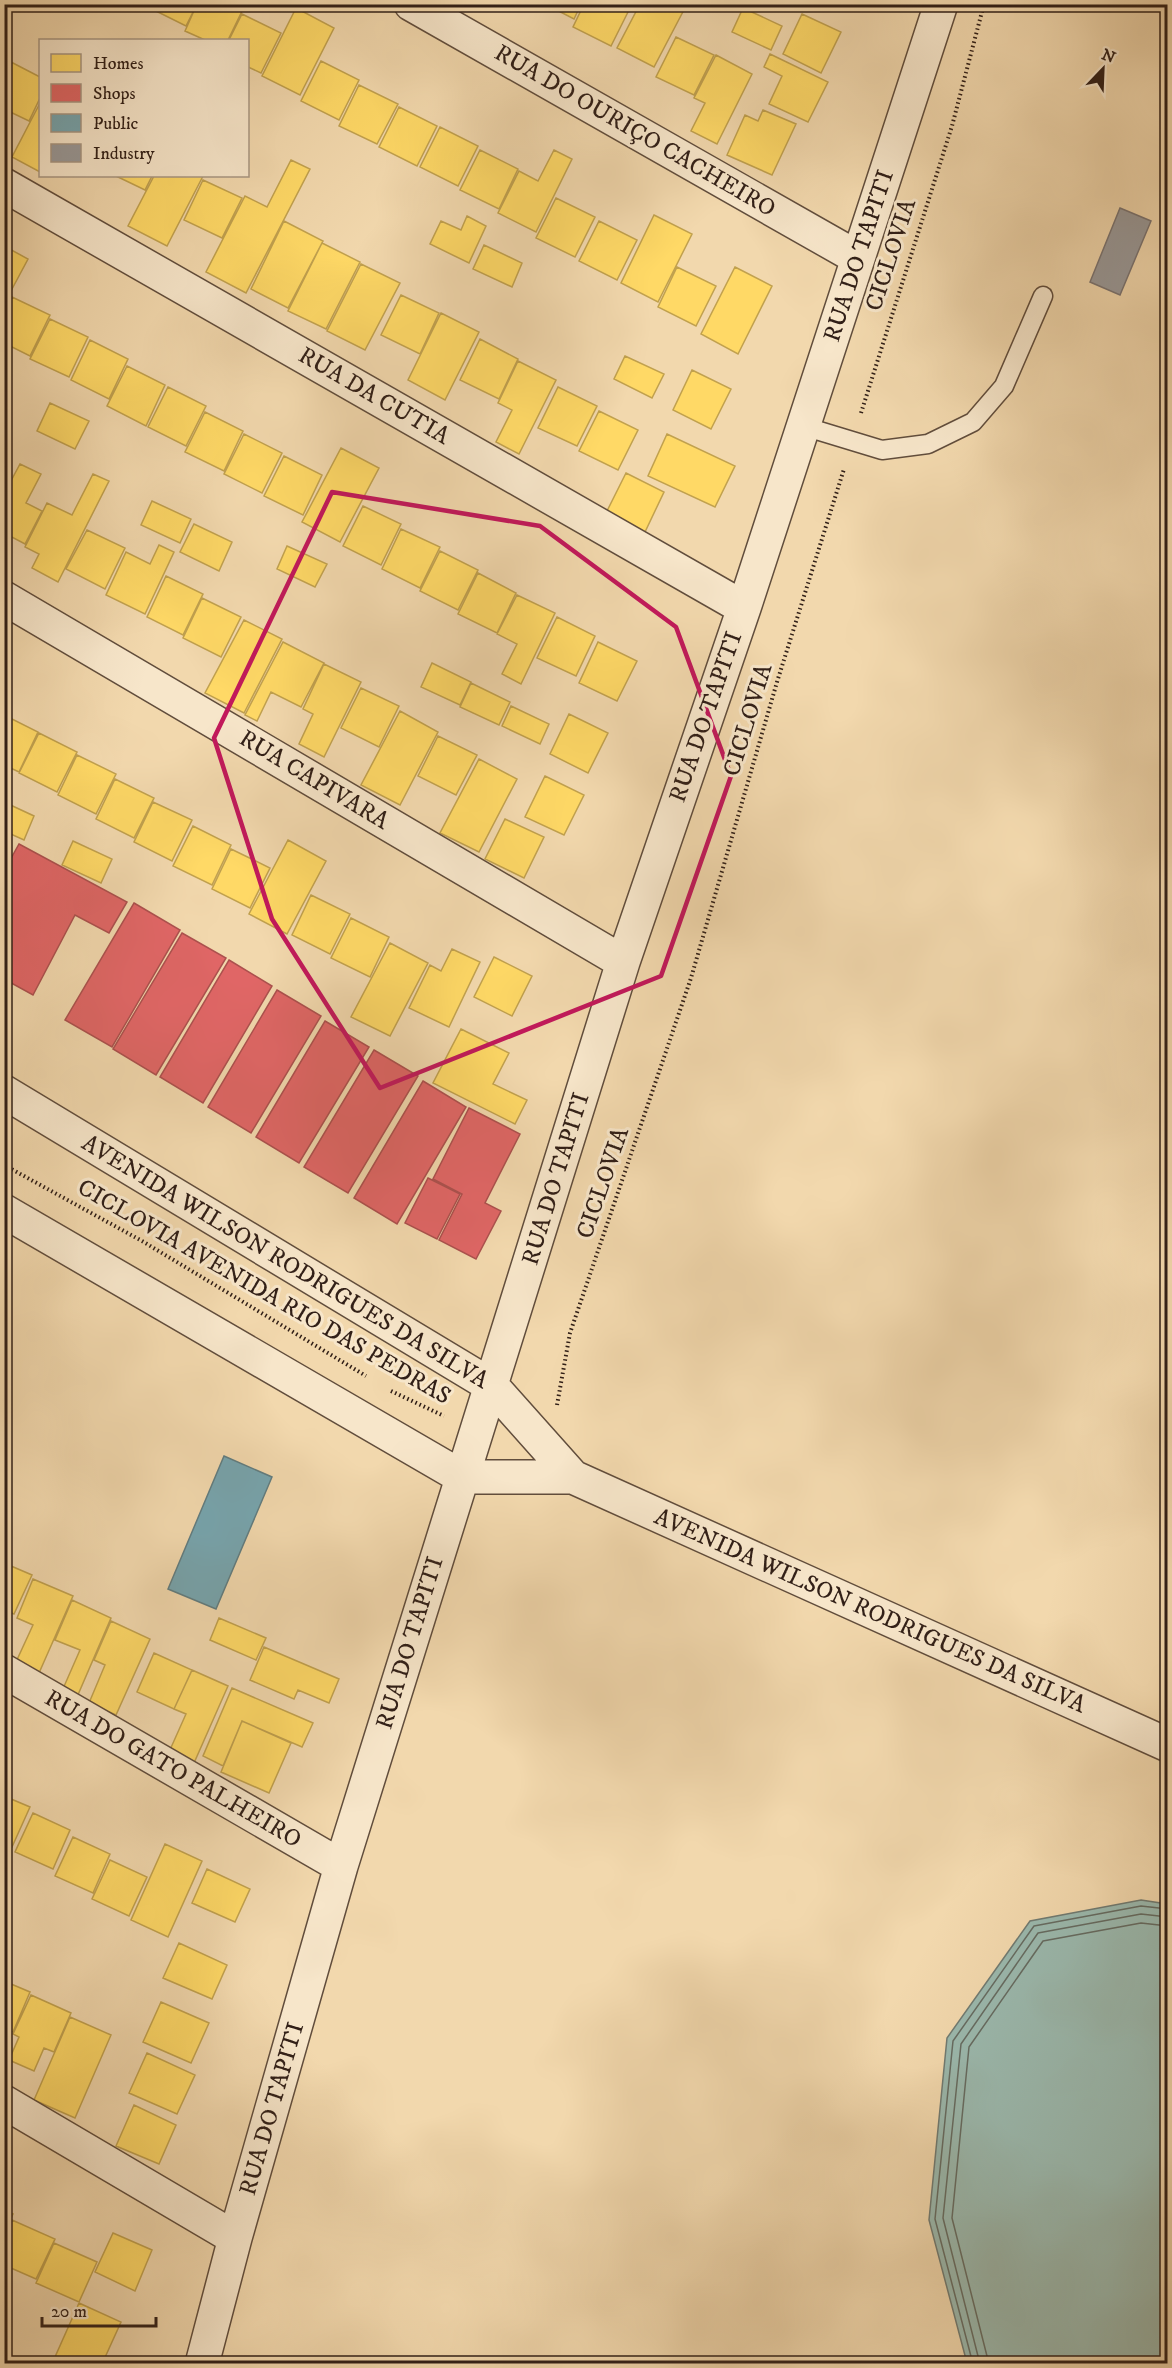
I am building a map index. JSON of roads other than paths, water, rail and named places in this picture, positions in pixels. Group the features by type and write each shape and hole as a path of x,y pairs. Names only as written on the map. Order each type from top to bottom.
{"street":[{"name":"RUA DO OURIÇO CACHEIRO","path":"411,4 858,258"},
{"name":"RUA DO TAPITI","path":"202,2364 235,2238 341,1866 622,962 744,608 941,4"},
{"name":"RUA DA CUTIA","path":"4,185 744,608"},
{"name":"RUA CAPIVARA","path":"4,598 622,962"},
{"name":"AVENIDA WILSON RODRIGUES DA SILVA","path":"4,1092 492,1386 573,1477"},
{"path":"4,1211 462,1477"},
{"name":"AVENIDA WILSON RODRIGUES DA SILVA","path":"462,1477 573,1477 1167,1745"},
{"name":"RUA DO GATO PALHEIRO","path":"4,1671 341,1866"},
{"path":"4,2102 235,2238"}],"lane":[{"path":"803,426 882,450 928,444 973,422 1004,386 1043,296"}],"water":[{"path":"1141,1900 1167,1904 1167,2363 967,2363 929,2220 947,2038 1030,1921"}]}
